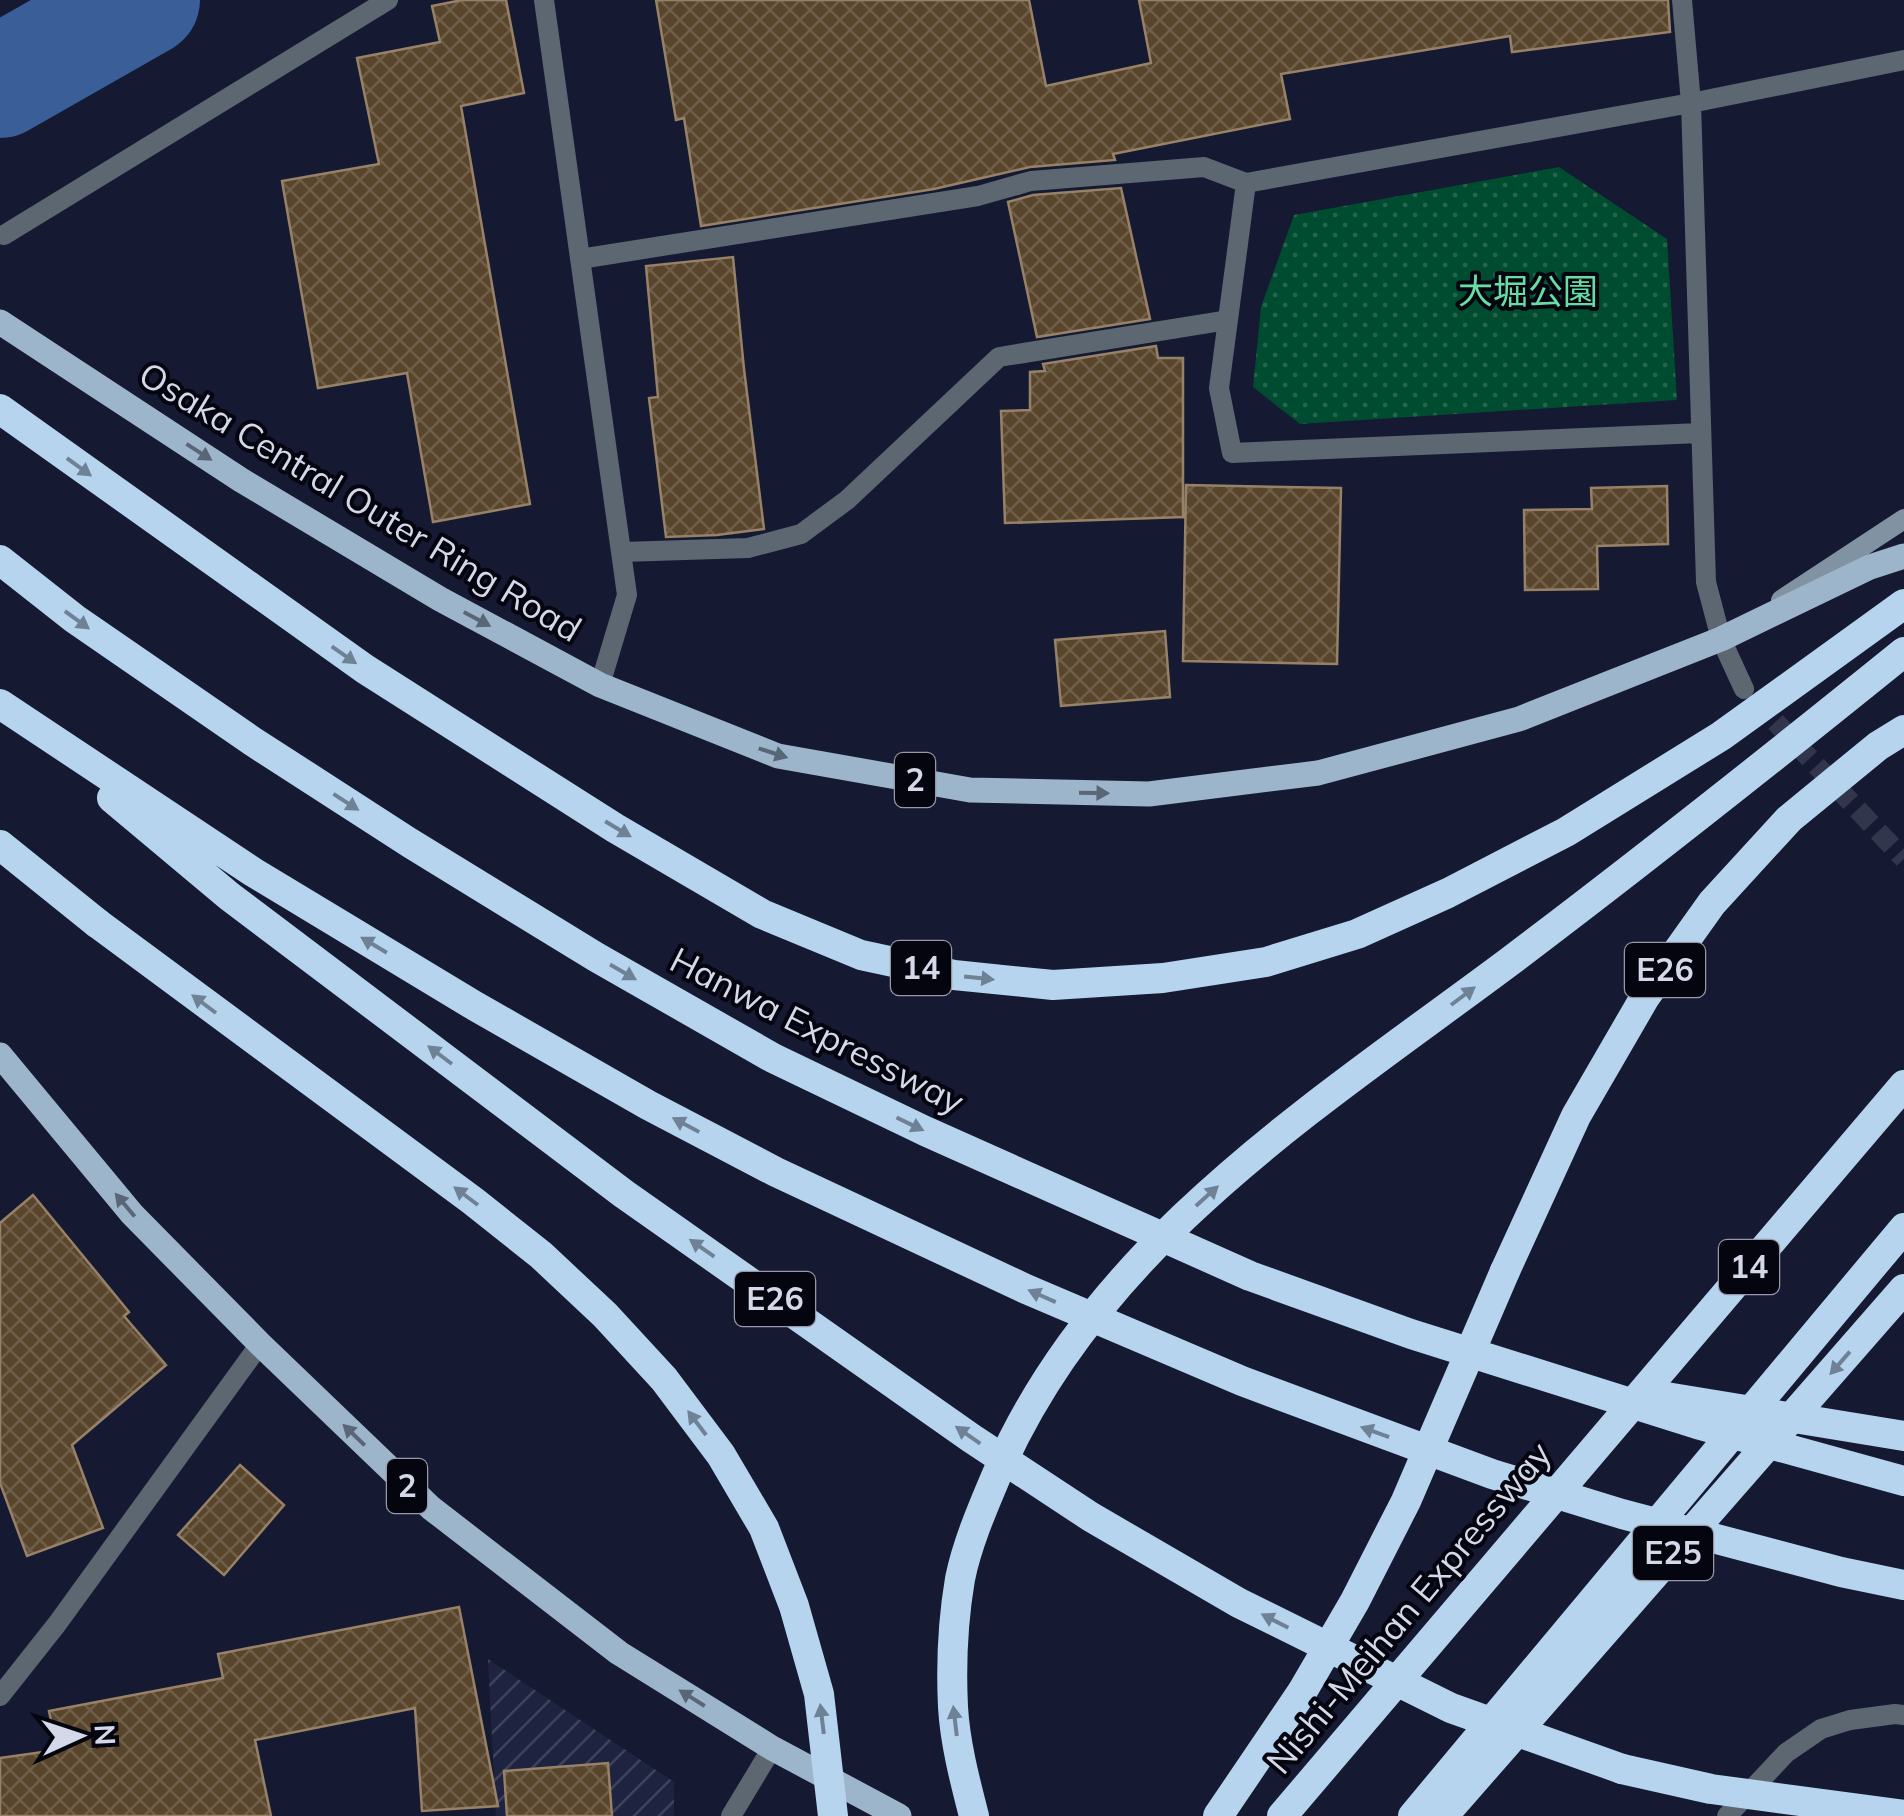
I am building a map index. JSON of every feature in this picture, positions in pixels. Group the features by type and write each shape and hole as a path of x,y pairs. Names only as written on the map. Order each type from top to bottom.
{"highway":[{"name":"14","path":"0,409 365,669 615,828 762,914 861,955 954,976 1053,985 1163,978 1266,962 1357,934 1448,893 1566,832 1720,736 1904,604"},
{"name":"Hanwa Expressway","path":"0,560 75,619 252,741 596,957 773,1058 925,1131 1250,1276 1411,1334 1676,1417 1904,1481"},
{"path":"974,1816 953,1709 961,1578 982,1508 1011,1441 1101,1302 1211,1191 1278,1136 1744,781 1904,652"},
{"name":"E26","path":"2,705 253,872 648,1105 776,1172 1026,1289 1242,1381 1492,1474 1841,1572 1904,1585"},
{"name":"E26","path":"2,705 229,896 624,1194 1090,1517 1239,1603 1436,1701 1622,1769 1711,1789 1904,1815"},
{"name":"E26","path":"1218,1816 1302,1692 1355,1601 1406,1502 1576,1116 1645,997 1712,903 1789,819 1878,746 1904,730"},
{"path":"0,845 112,934 528,1244 605,1316 664,1379 722,1455 764,1528 794,1606 819,1694 833,1816"},
{"name":"Nishi-Meihan Expressway","path":"1282,1816 1904,1085"},
{"name":"E25","path":"1412,1816 1904,1228"},
{"name":"E25","path":"1443,1816 1904,1289"},
{"path":"1558,1380 1904,1436"}],"main road":[{"name":"Osaka Central Outer Ring Road","path":"0,322 240,480 440,599 600,684 778,756 970,790 1149,794 1318,774 1520,719 1721,639 1870,567 1904,556"},
{"path":"1721,639 1904,519"},
{"name":"2","path":"0,1055 132,1214 431,1508 619,1653 772,1748 899,1816"}],"street":[{"path":"4,236 388,0"},
{"path":"544,0 627,595 600,684"},
{"path":"1682,0 1690,103 1706,582 1721,639 1744,689"},
{"path":"580,259 978,196 1031,181 1204,166 1246,184 1904,60"},
{"path":"1246,184 1219,388 1232,453 1700,433"},
{"path":"622,552 748,548 801,534 846,500 1000,357 1228,320"},
{"path":"0,1696 57,1624 260,1344"},
{"path":"1727,1816 1786,1753 1821,1728 1850,1720 1904,1715"},
{"path":"731,1816 772,1748"}],"shaded area":[{"path":"488,1659 674,1782 674,1816 496,1816"}],"green space":[{"name":"大堀公園","path":"1559,167 1667,239 1677,400 1300,424 1253,387 1261,307 1294,215"}],"building":[{"path":"462,0 506,0 524,93 461,106 530,504 433,522 407,373 318,388 282,181 379,164 357,58 440,42 432,6"},
{"path":"656,0 1029,0 1046,86 1151,63 1139,0 1668,0 1670,32 1512,52 1510,36 1281,74 1290,119 1113,154 1115,160 1030,167 934,189 701,226 684,118 676,120"},
{"path":"1121,188 1150,319 1037,337 1008,202 1033,195"},
{"path":"733,257 764,529 666,537 649,398 658,397 646,266"},
{"path":"1156,346 1158,358 1183,358 1183,517 1005,523 1001,411 1030,410 1030,372 1045,371 1043,364"},
{"path":"1186,485 1341,488 1337,664 1183,661"},
{"path":"1667,486 1668,544 1597,546 1598,589 1525,590 1524,510 1592,509 1591,488"},
{"path":"1165,631 1170,697 1061,706 1055,640"},
{"path":"33,1195 129,1312 124,1316 166,1365 72,1445 103,1528 27,1556 0,1483 0,1223"},
{"path":"240,1465 284,1505 224,1575 178,1535"},
{"path":"459,1607 498,1806 422,1811 415,1708 255,1740 271,1816 0,1816 0,1758 57,1750 49,1711 223,1678 218,1654"},
{"path":"608,1763 612,1816 507,1816 504,1771"}],"waterway":[{"path":"0,82 144,0"}],"tunnel":[{"path":"1755,700 1904,859"}]}
